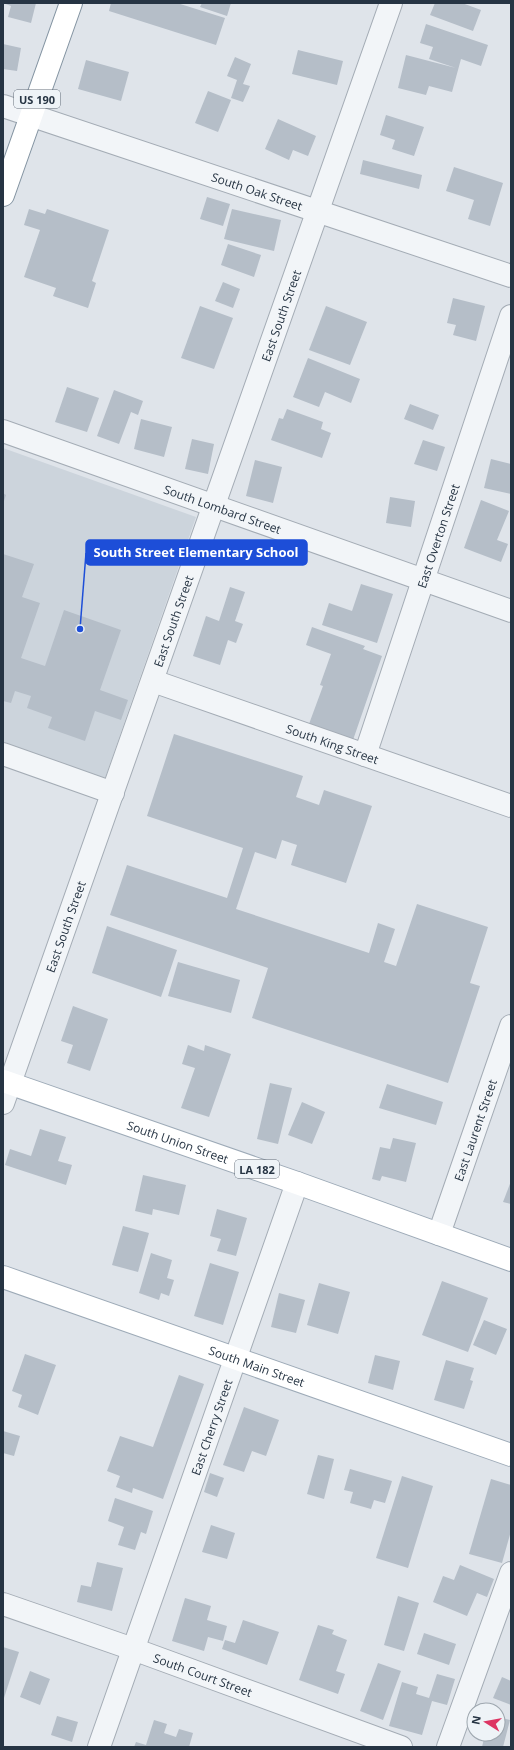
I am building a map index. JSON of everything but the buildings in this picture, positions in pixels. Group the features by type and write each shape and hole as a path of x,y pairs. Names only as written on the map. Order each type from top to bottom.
{"main road":[{"name":"US 190","path":"3,195 71,3"},
{"name":"South Union Street","path":"6,1089 297,1183 511,1260"},
{"name":"South Main Street","path":"3,1277 511,1455"}],"street":[{"name":"East South Street","path":"6,1089 153,681 391,3"},
{"name":"South Oak Street","path":"3,106 511,276"},
{"name":"East Overton Street","path":"365,755 511,316"},
{"name":"South Lombard Street","path":"3,431 511,611"},
{"name":"South King Street","path":"153,681 511,806"},
{"path":"3,754 113,793"},
{"name":"East Laurent Street","path":"439,1234 511,1026"},
{"name":"East Cherry Street","path":"99,1747 297,1183"},
{"path":"448,1747 511,1573"},
{"name":"South Court Street","path":"3,1604 133,1649 402,1747"}],"shaded area":[{"path":"3,448 196,517 105,778 3,742"}],"place":[{"name":"South Street Elementary School","path":"80,629"}]}
